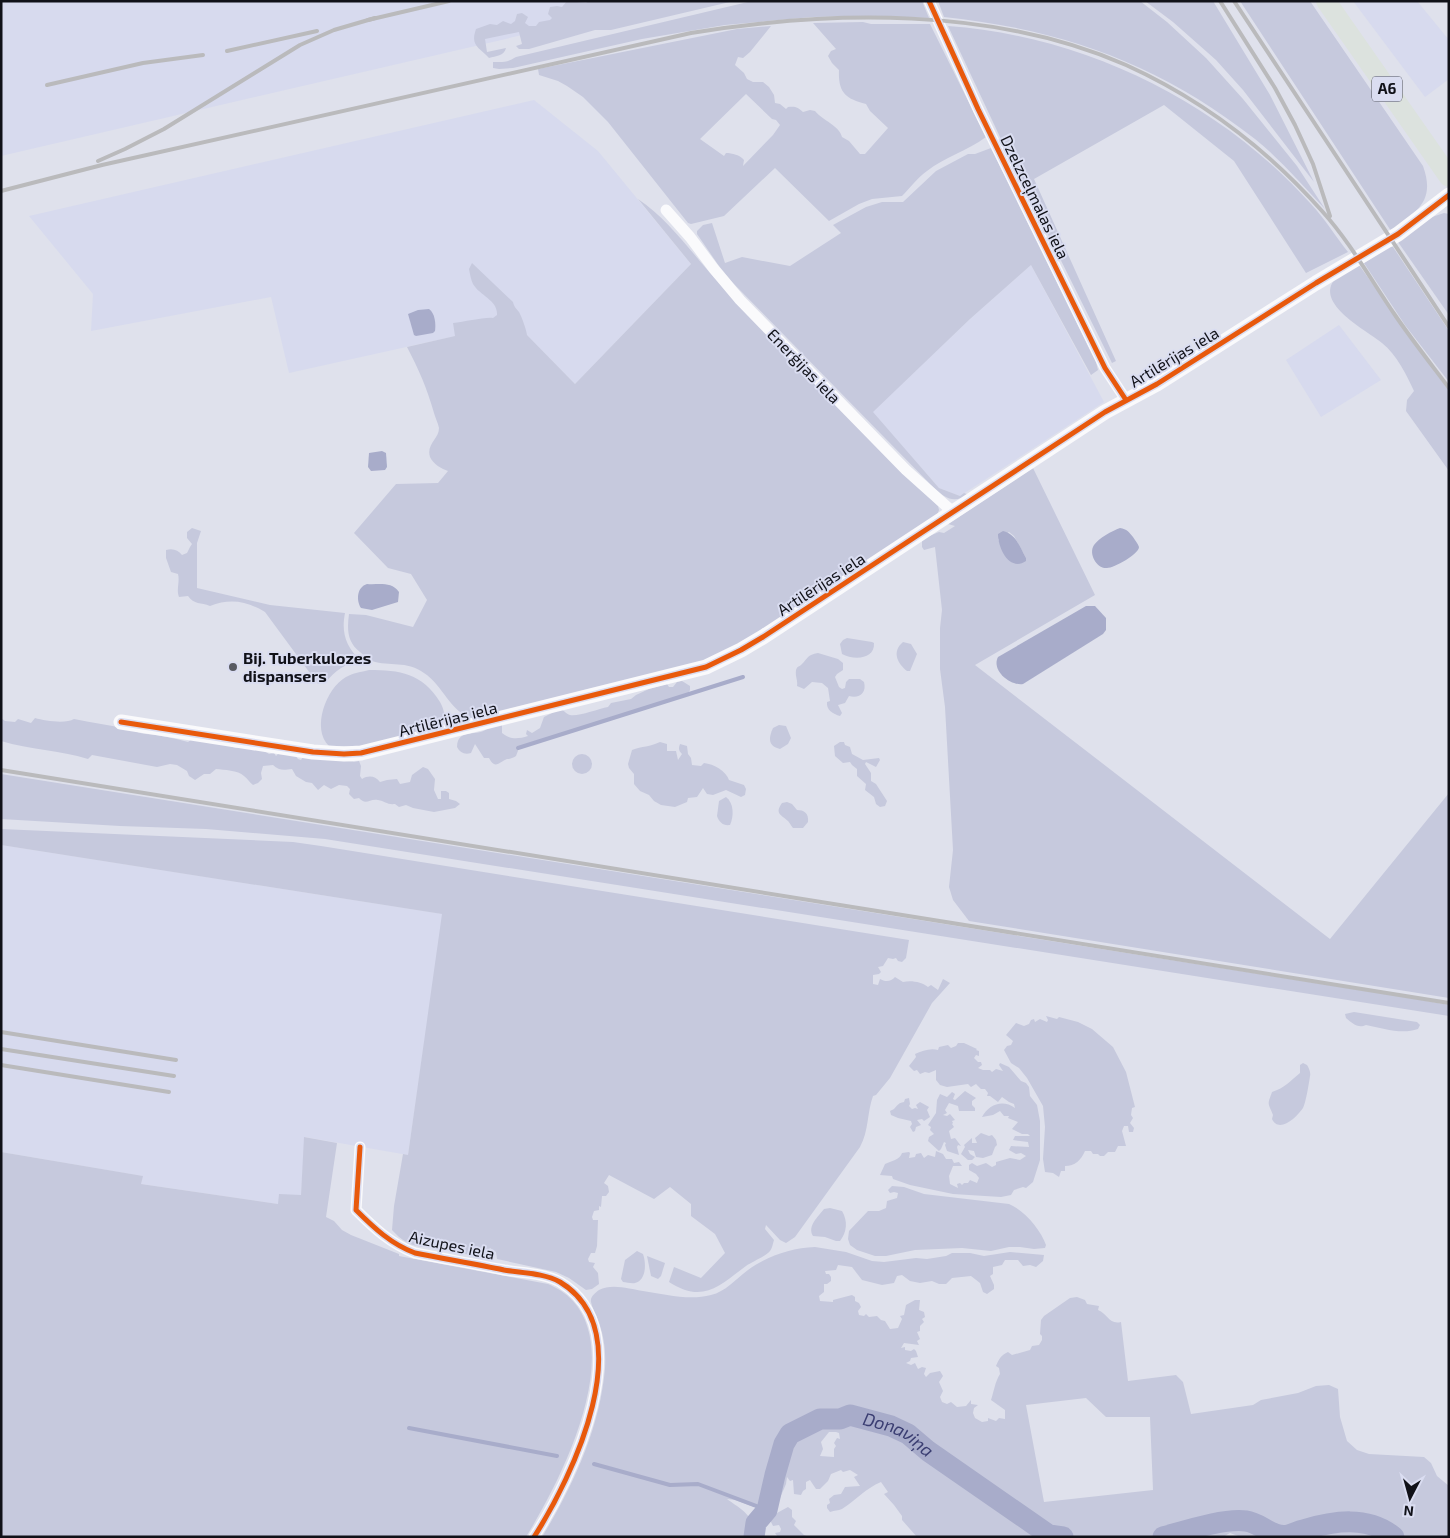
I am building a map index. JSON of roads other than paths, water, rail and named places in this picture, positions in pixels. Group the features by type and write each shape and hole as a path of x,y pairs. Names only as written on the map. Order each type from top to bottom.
{"highway":[{"name":"A6","path":"1326,1 1449,177"}],"street":[{"name":"Dzelzceļmalas iela","path":"929,1 974,100 1105,368 1126,400"},
{"name":"Artilērijas iela","path":"121,722 313,752 361,753 687,672 723,659 742,650 1126,400 1157,384 1316,283 1398,234 1449,195"},
{"name":"Enerģijas iela","path":"666,210 740,300 906,470 953,512"},
{"name":"Aizupes iela","path":"360,1147 356,1210 385,1238 401,1248 415,1253 553,1279 566,1287 580,1302 591,1321 596,1336 598,1362 594,1397 583,1440 560,1492 534,1537"}],"waterway":[{"path":"518,748 743,677"},
{"name":"Donaviņa","path":"754,1537 756,1523 767,1510 784,1444 790,1434 820,1419 840,1419 850,1415 891,1426 908,1434 928,1451 1049,1535 1063,1537"},
{"path":"409,1428 557,1456"},
{"path":"594,1464 670,1485 698,1484 767,1510"},
{"name":"Donaviņa","path":"1163,1537 1227,1521 1251,1522 1282,1535 1290,1535 1301,1530 1338,1522 1362,1523 1373,1525 1394,1537"}],"railway":[{"path":"368,20 449,1"},
{"path":"1220,1 1275,88 1295,125 1313,164 1330,216"},
{"path":"1234,1 1449,327"},
{"path":"98,161 164,129 300,45 334,30 375,18"},
{"path":"1,191 102,165 691,33 744,25 799,20 855,18 912,19 967,23 1022,32 1075,46 1126,65 1181,93 1232,128 1279,167 1322,211 1351,248 1401,324 1449,388"},
{"path":"227,51 317,31"},
{"path":"47,85 143,63 203,55"},
{"path":"1,770 1449,1003"},
{"path":"1,1032 176,1060"},
{"path":"1,1049 174,1076"},
{"path":"1,1065 169,1092"}],"place":[{"name":"Bij. Tuberkulozes dispansers","path":"233,667"}]}
